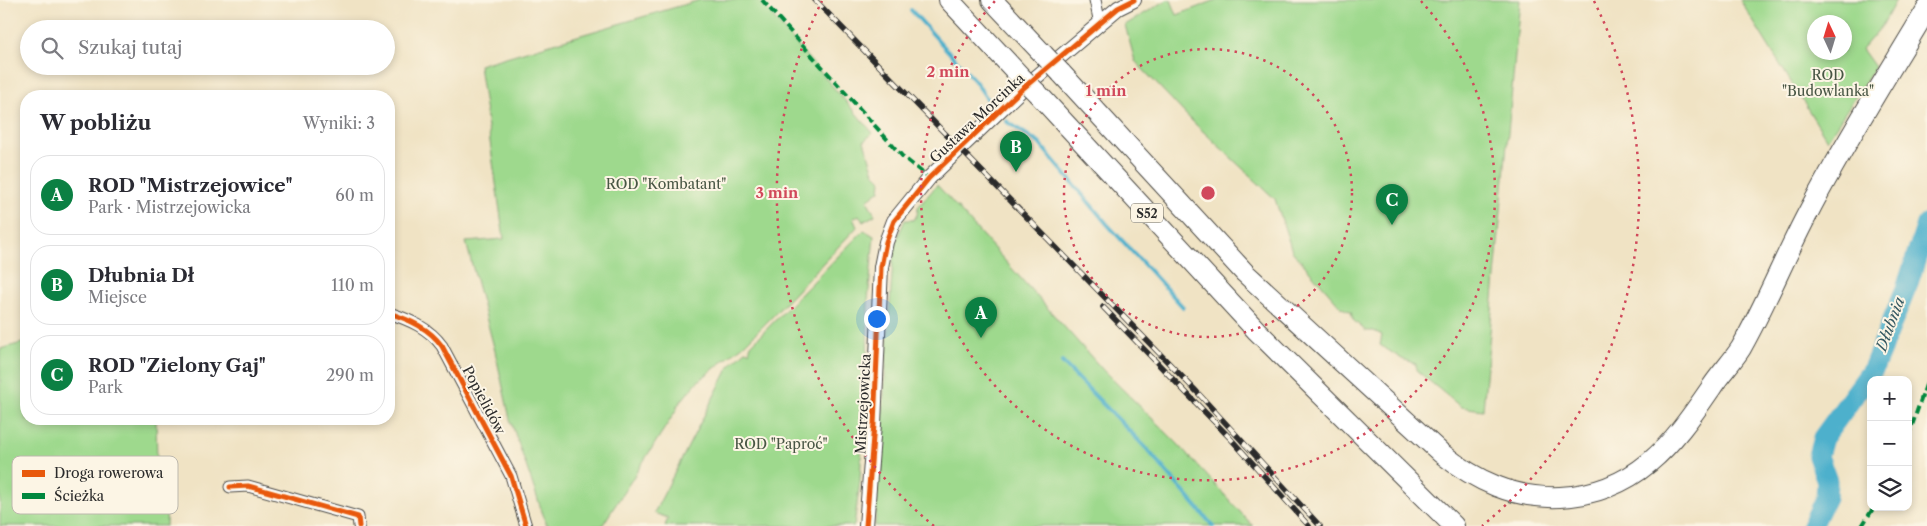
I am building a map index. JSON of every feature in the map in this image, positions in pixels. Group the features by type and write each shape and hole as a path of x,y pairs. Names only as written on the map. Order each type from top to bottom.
{"highway":[{"name":"S52","path":"949,0 1257,331 1454,526"},
{"name":"S52","path":"992,0 1245,273 1425,438 1455,464 1482,481 1510,492 1543,497 1575,496 1603,489 1630,477 1656,458 1678,436 1740,349 1810,210 1927,10"}],"street":[{"path":"1095,0 1100,24"},
{"name":"Gustawa Morcinka","path":"929,178 1021,90 1118,8 1134,0"},
{"name":"Mistrzejowicka","path":"866,526 872,464 884,248 894,221 929,178"},
{"name":"Popielidów","path":"395,315 432,333 442,346 512,476 526,526"},
{"path":"230,488 248,486 358,517 359,526"}],"green space":[{"name":"ROD \"Kombatant\"","path":"700,0 758,0 873,133 864,141 874,173 881,180 880,190 867,200 875,215 863,222 859,215 853,218 857,227 772,317 745,344 696,383 677,406 677,409 602,526 547,526 510,419 495,351 466,242 504,239 479,65"},
{"path":"1167,0 1171,0 1177,15 1216,0 1520,0 1483,410 1461,407 1416,370 1416,364 1402,359 1380,345 1382,335 1374,331 1366,331 1353,320 1351,312 1342,308 1292,251 1275,199 1191,120 1135,61 1125,25"},
{"name":"ROD \"Budowlanka\"","path":"1740,0 1896,0 1882,26 1862,49 1875,67 1827,140"},
{"path":"937,185 1103,370 1177,443 1253,526 875,526 894,245 905,220 913,220 917,215 918,207"},
{"name":"ROD \"Paproć\"","path":"864,230 874,236 868,300 867,365 862,382 865,387 860,481 854,526 665,526 668,518 654,513 730,365 747,350 749,352 751,345"},
{"path":"20,344 20,425 156,425 157,456 12,456 12,514 166,514 166,526 0,526 0,349"}],"waterway":[{"path":"911,10 975,81 992,106"},
{"path":"1006,121 1039,143 1107,224 1183,307"},
{"name":"Dłubnia","path":"1812,526 1826,497 1827,481 1818,456 1823,438 1873,369 1907,286 1927,224"},
{"path":"1062,362 1146,448 1213,526"}],"railway":[{"path":"815,0 1197,392 1320,526"},
{"path":"1103,307 1230,438 1309,526"}],"marked path":[{"path":"762,0 903,157 929,178"},
{"path":"1912,425 1927,382"},
{"path":"1862,526 1871,511"}],"cycle path":[{"path":"866,526 874,424 881,267 886,242 894,221 929,178 1021,90 1118,8 1134,0"},
{"path":"395,315 425,329 442,346 511,476 526,526"},
{"path":"230,487 248,486 358,517 359,526"}],"place":[{"name":"Dłubnia Dł","path":"1016,172"},
{"name":"ROD \"Zielony Gaj\"","path":"1392,225"},
{"name":"ROD \"Mistrzejowice\"","path":"981,338"}]}
